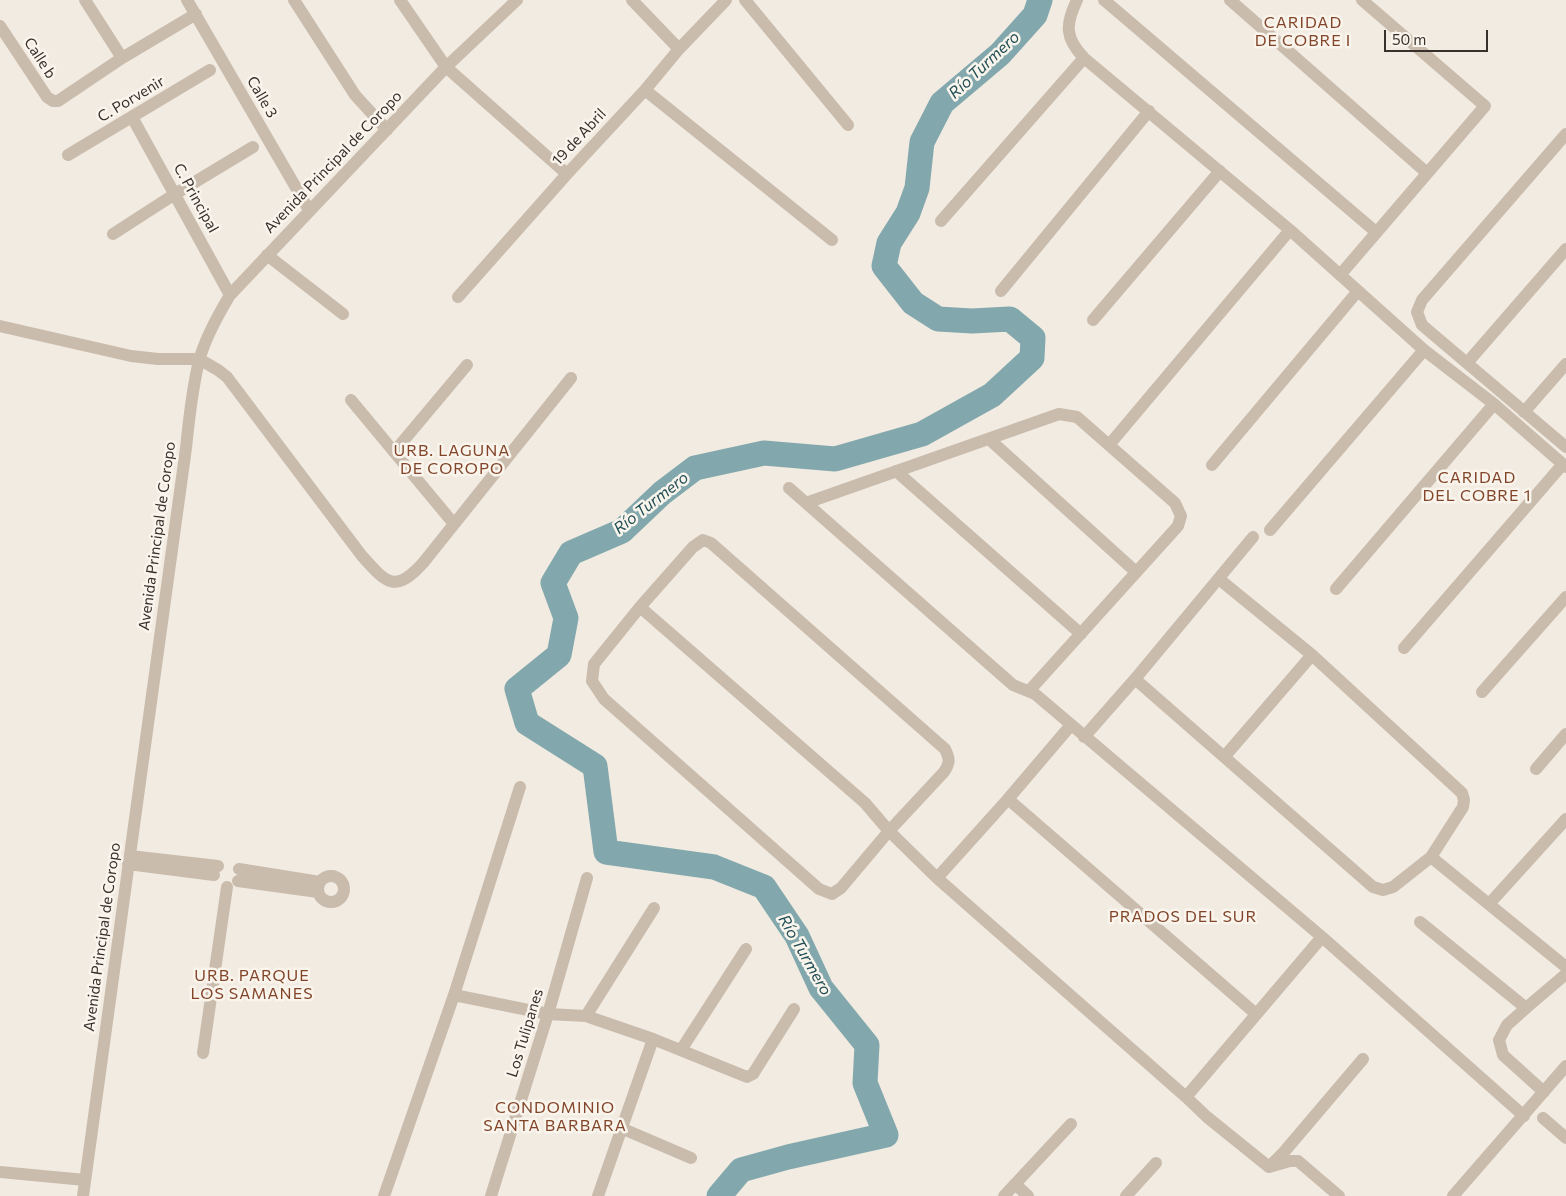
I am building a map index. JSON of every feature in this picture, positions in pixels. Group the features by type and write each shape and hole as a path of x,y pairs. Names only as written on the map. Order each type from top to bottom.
{"street":[{"path":"84,0 122,58 196,14"},
{"name":"Calle 3","path":"187,0 310,210"},
{"path":"294,0 354,95 387,130"},
{"path":"400,0 446,67 567,174"},
{"path":"632,0 679,49"},
{"name":"19 de Abril","path":"458,297 567,174 645,90 679,49 726,0"},
{"path":"745,0 848,125"},
{"path":"1077,0 1071,16 1069,35 1075,48 1084,58 1290,230 1424,350 1494,404 1564,465 1404,648"},
{"path":"1104,0 1376,232"},
{"path":"1230,0 1427,173"},
{"path":"1340,275 1485,106 1362,0"},
{"name":"Avenida Principal de Coropo","path":"83,1196 186,448 190,407 199,359 216,318 230,295 509,3"},
{"name":"Calle b","path":"0,26 47,97 53,101 58,102 122,58"},
{"path":"941,221 1084,58"},
{"name":"C. Porvenir","path":"68,155 210,70"},
{"path":"645,90 832,240"},
{"path":"1001,291 1149,111"},
{"name":"C. Principal","path":"132,117 230,295"},
{"path":"1566,134 1419,304 1417,312 1422,325 1566,447"},
{"path":"112,234 253,148"},
{"path":"1093,320 1220,171"},
{"path":"1109,445 1290,230"},
{"path":"1467,363 1566,249"},
{"path":"267,255 343,314"},
{"path":"1212,465 1358,291"},
{"path":"0,326 131,356 158,359 199,359 218,370 227,377 362,556 382,577 393,581 410,577 571,378"},
{"path":"1270,530 1424,350"},
{"path":"1524,412 1566,364"},
{"path":"394,452 468,365"},
{"path":"351,400 454,524"},
{"path":"1336,589 1494,404"},
{"path":"806,503 1059,414 1077,417 1175,503 1182,516 1178,526 1029,692"},
{"path":"989,439 1136,572"},
{"path":"896,471 1081,634"},
{"path":"789,488 1013,685 1035,694 1322,937 1524,1116"},
{"path":"1084,737 1135,679 1253,537"},
{"path":"703,540 711,543 945,749 950,757 949,764 841,888 832,894 818,889 604,699 592,681 594,664 640,606 693,547 703,540"},
{"path":"1135,679 1373,887 1383,890 1393,887 1431,856 1463,807 1462,793 1312,655 1219,579"},
{"path":"1482,692 1566,597"},
{"path":"640,606 865,803 889,831 937,878 1207,1117 1269,1167"},
{"path":"1225,756 1312,655"},
{"path":"937,878 1071,725"},
{"path":"1536,768 1566,734"},
{"path":"384,1196 454,995 520,787"},
{"path":"1008,799 1256,1014"},
{"path":"1490,903 1566,819"},
{"path":"1431,856 1566,967"},
{"path":"129,860 216,870 225,862 229,862 236,866 238,875 231,887 218,884 216,870"},
{"path":"238,875 319,887"},
{"name":"Los Tulipanes","path":"491,1196 588,878"},
{"path":"203,1053 227,887"},
{"path":"586,1016 654,908"},
{"path":"1420,922 1526,1008"},
{"path":"1186,1097 1322,937"},
{"path":"681,1050 746,949"},
{"path":"1544,1092 1503,1055 1499,1040 1507,1025 1566,974"},
{"path":"454,995 548,1014 586,1016 653,1039 747,1077 750,1076 794,1009"},
{"path":"598,1196 653,1039"},
{"path":"1269,1167 1363,1059"},
{"path":"1453,1196 1566,1066"},
{"path":"1543,1118 1566,1138"},
{"path":"1004,1196 1071,1124"},
{"path":"621,1128 691,1158"},
{"path":"1269,1167 1290,1161 1298,1161 1339,1196"},
{"path":"1126,1196 1156,1163"},
{"path":"0,1172 85,1180"},
{"path":"1014,1184 1028,1196"}],"waterway":[{"name":"Río Turmero","path":"719,1196 741,1170 788,1157 886,1135 865,1083 867,1045 821,988 797,936 764,887 714,867 606,852 595,766 527,723 517,689 559,655 566,618 553,583 571,553 622,531 662,493 695,468 764,453 835,459 922,434 992,395 1032,358 1033,338 1010,319 972,321 938,319 913,303 884,266 889,243 908,213 917,188 922,142 942,103 1000,54 1035,15 1040,0"}],"district":[{"name":"CARIDAD DE COBRE I","path":"1303,32"},
{"name":"URB. LAGUNA DE COROPO","path":"452,460"},
{"name":"CARIDAD DEL COBRE 1","path":"1477,487"},
{"name":"PRADOS DEL SUR","path":"1183,917"},
{"name":"URB. PARQUE LOS SAMANES","path":"252,985"},
{"name":"CONDOMINIO SANTA BARBARA","path":"555,1117"}]}
